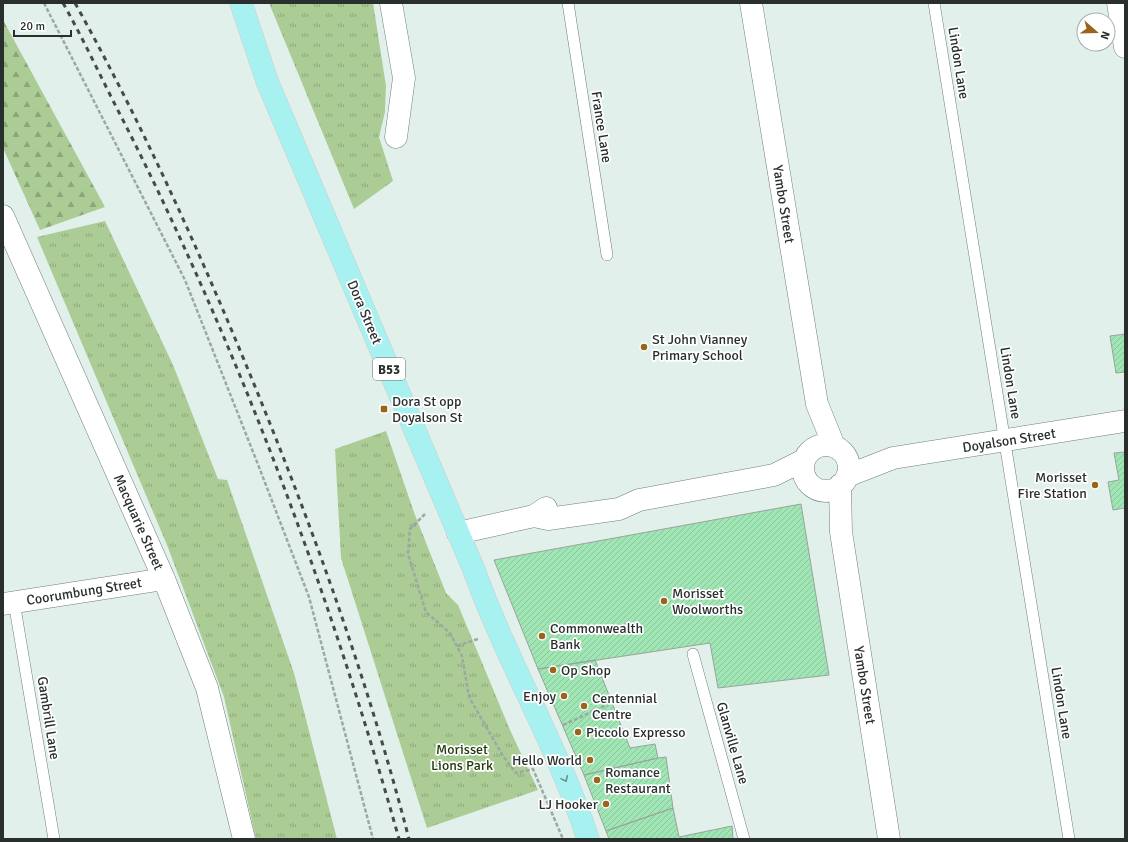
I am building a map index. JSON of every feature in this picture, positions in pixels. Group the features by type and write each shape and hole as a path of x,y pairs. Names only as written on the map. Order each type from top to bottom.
{"main road":[{"name":"Dora Street","path":"241,3 267,81 458,533 502,642 580,812 588,839"},
{"name":"Dora Street","path":"502,642 529,728 576,839"}],"street":[{"path":"391,3 404,78 396,137"},
{"name":"Yambo Street","path":"751,3 817,404 839,450"},
{"path":"1118,3 1125,47"},
{"name":"Macquarie Street","path":"3,216 164,579 206,688 244,839"},
{"name":"Yambo Street","path":"808,455 817,404"},
{"name":"Doyalson Street","path":"774,475 830,490 844,481 893,458 1125,421"},
{"name":"Doyalson Street","path":"458,533 534,516 547,506 618,496 639,500 774,475 822,445 839,450 893,458"},
{"path":"839,450 848,464 844,481"},
{"path":"808,455 803,472 813,486"},
{"name":"Yambo Street","path":"844,481 841,532 889,839"},
{"name":"Yambo Street","path":"813,486 841,532"},
{"name":"Coorumbung Street","path":"9,603 164,579"}],"lane":[{"name":"France Lane","path":"568,3 607,255"},
{"name":"Lindon Lane","path":"934,3 1069,839"},
{"name":"Gambrill Lane","path":"9,603 54,839"},
{"name":"Glanville Lane","path":"693,654 744,839"}],"path":[{"path":"44,3 185,280 256,460 309,597 373,839"},
{"path":"425,514 410,530 408,554 426,612 450,633 457,646 462,656 469,697 503,756 516,773 534,770 563,839"},
{"path":"457,646 478,639"},
{"path":"559,727 618,700"}],"green space":[{"path":"269,3 373,3 386,86 385,112 379,137 393,181 354,209"},
{"path":"3,20 105,207 40,230 3,148"},
{"path":"105,221 173,365 218,479 227,480 294,673 337,839 256,839 224,697 167,545 37,237"},
{"name":"Morisset Lions Park","path":"386,431 415,515 446,593 458,605 510,730 538,790 427,828 341,558 335,449"}],"building":[{"path":"1125,334 1125,372 1116,373 1110,336"},
{"path":"1125,452 1125,508 1113,510 1108,482 1119,480 1114,453"},
{"name":"Morisset Woolworths","path":"801,504 829,675 718,688 710,643 538,669 494,560"},
{"name":"Centennial Centre","path":"595,660 630,748 655,744 658,758 584,775 538,669"},
{"path":"666,757 673,808 606,831 584,775"},
{"path":"673,808 679,837 732,826 733,839 609,839 606,831"}],"railway":[{"path":"63,3 167,210 207,297 244,386 312,565 372,747 399,839"},
{"path":"75,3 125,97 171,193 215,290 278,444 320,555 359,668 377,724 409,839"}],"place":[{"name":"St John Vianney Primary School","path":"644,347"},
{"name":"Dora St opp Doyalson St","path":"384,409"},
{"name":"Morisset Fire Station","path":"1095,485"},
{"name":"Morisset Woolworths","path":"664,601"},
{"name":"Commonwealth Bank","path":"542,636"},
{"name":"Op Shop","path":"553,670"},
{"name":"Enjoy","path":"564,696"},
{"name":"Centennial Centre","path":"584,706"},
{"name":"Piccolo Expresso","path":"578,732"},
{"name":"Hello World","path":"590,760"},
{"name":"Romance Restaurant","path":"597,780"},
{"name":"LJ Hooker","path":"606,804"}]}
